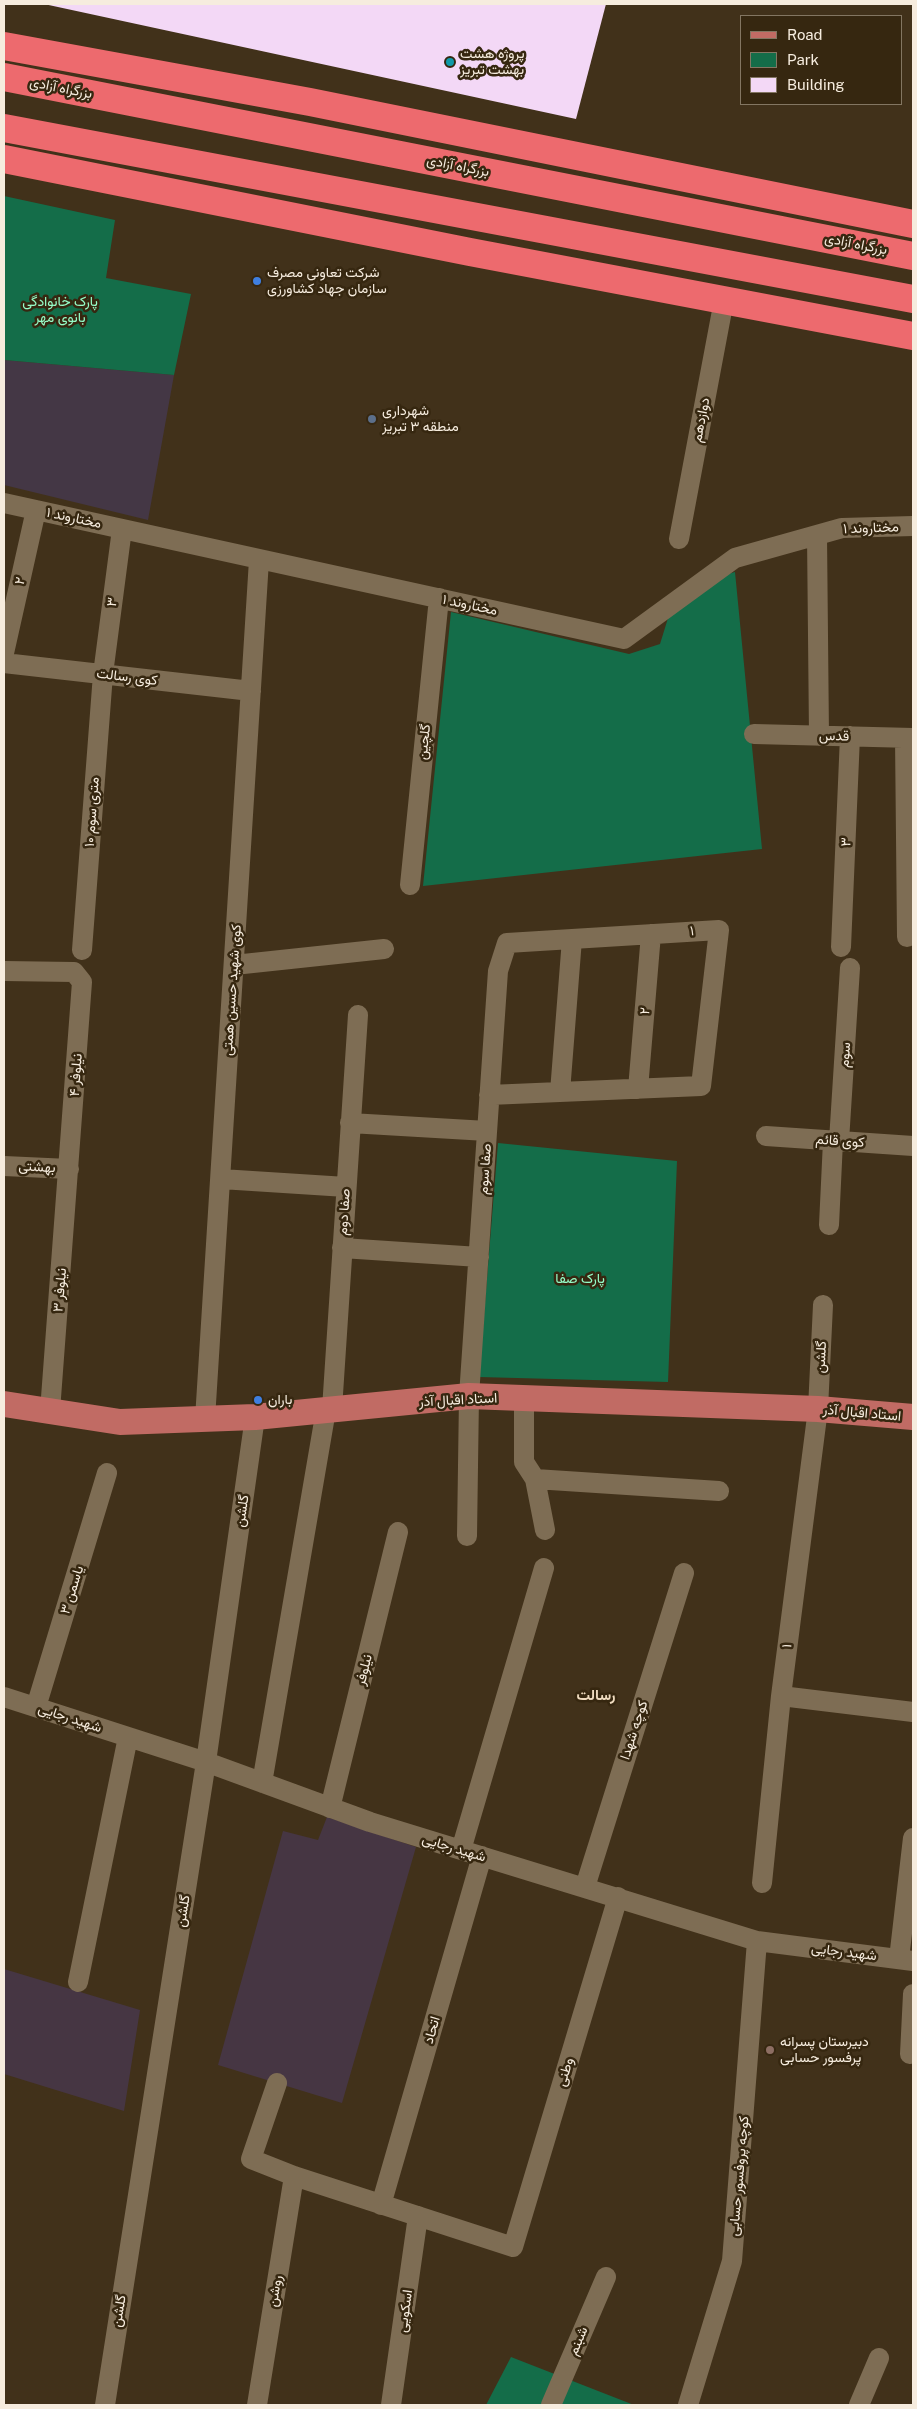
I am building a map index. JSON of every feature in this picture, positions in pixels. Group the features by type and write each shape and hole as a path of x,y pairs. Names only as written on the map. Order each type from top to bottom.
{"highway":[{"path":"4,46 310,102 913,224"},
{"name":"بزرگراه آزادی","path":"4,77 913,256"},
{"path":"4,128 913,299"},
{"path":"4,160 460,250 913,336"}],"main road":[{"name":"استاد اقبال آذر","path":"4,1404 120,1422 255,1417 469,1396 818,1408 913,1417"}],"street":[{"name":"دوازدهم","path":"679,539 724,300"},
{"name":"مختاروند ۱","path":"4,503 624,639 735,558 842,528 913,526"},
{"name":"۲","path":"4,653 36,510"},
{"name":"۳","path":"103,674 122,529"},
{"path":"818,535 819,736"},
{"name":"کوی شهید حسین همتی","path":"206,1419 259,560"},
{"name":"گلچین","path":"410,885 439,598"},
{"name":"کوی رسالت","path":"4,663 251,691"},
{"name":"۱۰ متری سوم","path":"82,950 103,674"},
{"name":"قدس","path":"754,734 909,738"},
{"name":"۳","path":"842,948 850,736"},
{"path":"907,937 909,738"},
{"name":"۱","path":"508,943 719,930 701,1086 638,1089"},
{"name":"۲","path":"638,1089 651,934"},
{"path":"560,1092 572,939"},
{"name":"صفا سوم","path":"467,1536 469,1396 489,1095 498,971 508,943"},
{"path":"234,965 384,950"},
{"name":"سوم","path":"836,1141 850,968"},
{"name":"نیلوفر ۴","path":"4,971 74,972 82,982 70,1169"},
{"name":"صفا دوم","path":"262,1783 329,1409 358,1015"},
{"path":"489,1095 638,1089"},
{"path":"350,1123 487,1131"},
{"name":"کوی قائم","path":"766,1136 913,1146"},
{"path":"829,1225 836,1141"},
{"name":"بهشتی","path":"4,1166 70,1169"},
{"name":"نیلوفر ۳","path":"50,1411 70,1169"},
{"path":"221,1179 346,1187"},
{"path":"342,1248 479,1257"},
{"name":"گلشن","path":"818,1408 823,1305"},
{"path":"524,1398 524,1462 535,1479 545,1530"},
{"name":"۱","path":"762,1883 781,1696 818,1408"},
{"name":"گلشن","path":"105,2405 206,1762 255,1417"},
{"name":"یاسمن ۳","path":"36,1708 107,1473"},
{"path":"535,1479 719,1492"},
{"name":"نیلوفر","path":"330,1808 398,1532"},
{"path":"461,1850 544,1568"},
{"name":"کوچه شهدا","path":"585,1887 684,1573"},
{"path":"781,1696 913,1712"},
{"name":"شهید رجایی","path":"4,1697 206,1762 370,1822 757,1941 906,1960"},
{"path":"78,1982 128,1737"},
{"path":"906,1960 913,1838"},
{"name":"اتحاد","path":"381,2205 482,1856"},
{"name":"وطنی","path":"418,2216 513,2247 618,1897"},
{"name":"کوچه پروفسور حسابی","path":"688,2405 732,2261 757,1941"},
{"path":"910,2054 913,1994"},
{"path":"277,2083 251,2159 294,2176 418,2216"},
{"name":"روشن","path":"256,2405 294,2176"},
{"name":"اسکویی","path":"391,2405 418,2216"},
{"name":"شبنم","path":"550,2405 606,2277"},
{"path":"860,2405 879,2358"}],"shaded area":[{"path":"4,360 174,375 148,520 4,485"},
{"path":"327,1817 416,1847 342,2103 218,2065 283,1831 318,1840"},
{"path":"4,1969 140,2010 124,2111 4,2074"}],"green space":[{"name":"پارک خانوادگی بانوی مهر","path":"4,196 115,220 106,278 191,294 174,375 4,360"},
{"path":"735,572 762,849 423,886 451,612 629,654 660,644 677,589"},
{"name":"پارک صفا","path":"498,1143 677,1161 668,1382 479,1377"},
{"path":"511,2357 634,2405 486,2405"}],"building":[{"name":"پروژه هشت بهشت تبریز","path":"44,4 606,4 576,119"}],"place":[{"name":"پروژه هشت بهشت تبریز","path":"450,62"},
{"name":"شرکت تعاونی مصرف سازمان جهاد کشاورزی","path":"257,281"},
{"name":"شهرداری منطقه ۳ تبریز","path":"372,419"},
{"name":"باران","path":"258,1400"},
{"name":"دبیرستان پسرانه پرفسور حسابی","path":"770,2050"}],"district":[{"name":"رسالت","path":"596,1695"}]}
